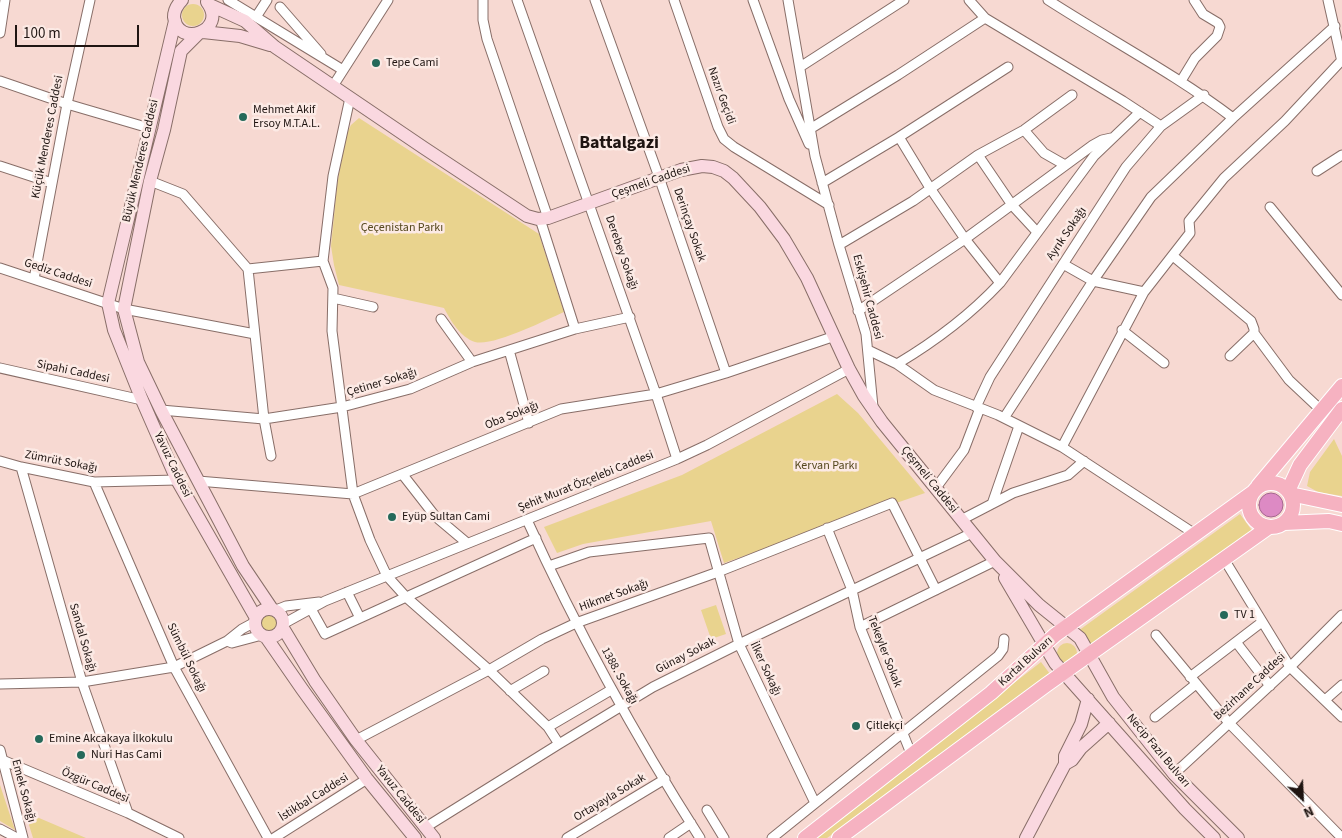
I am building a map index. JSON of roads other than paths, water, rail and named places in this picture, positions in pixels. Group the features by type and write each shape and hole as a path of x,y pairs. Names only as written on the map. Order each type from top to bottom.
{"main road":[{"name":"Kartal Bulvarı","path":"805,838 991,693 1065,628 1255,490 1342,386"},
{"path":"1289,493 1300,465 1340,421"},
{"path":"1284,523 1293,510 1289,493 1283,486 1273,483 1262,484 1255,490 1248,506 1251,516 1259,524 1269,527 1284,523 1329,522 1342,524"},
{"path":"1289,493 1342,505"},
{"path":"838,838 1269,527"}],"street":[{"path":"0,33 5,0"},
{"name":"Küçük Menderes Caddesi","path":"34,279 67,104 90,0"},
{"name":"Büyük Menderes Caddesi","path":"108,302 175,21 175,11 182,0"},
{"path":"228,0 343,70"},
{"path":"256,17 266,0"},
{"path":"333,86 388,0"},
{"path":"483,0 482,20 487,39 544,219 575,329"},
{"name":"Derebey Sokağı","path":"517,0 630,317 676,459"},
{"name":"Derinçay Sokak","path":"594,0 659,176 726,374"},
{"name":"Nazır Geçidi","path":"674,0 718,128 724,139 829,205"},
{"path":"753,0 789,99 815,156"},
{"name":"Eskişehir Caddesi","path":"788,0 815,156 866,334 868,350 897,364 934,390 1004,418 1062,447 1195,534"},
{"path":"800,67 904,0"},
{"path":"969,0 985,18 1161,126"},
{"path":"1048,0 1204,95 1234,118"},
{"path":"1181,81 1195,58 1219,32 1218,23 1203,14 1194,0"},
{"path":"1062,447 1122,330 1144,292 1190,233 1189,221 1224,178 1284,121 1342,61 1328,0"},
{"path":"201,33 210,25 212,20 212,10 207,2"},
{"path":"207,2 245,21 275,47 527,216 544,219"},
{"path":"280,7 327,60"},
{"path":"810,129 898,75 985,18"},
{"path":"175,21 188,34 240,36 275,47"},
{"path":"1004,418 1093,281 1151,197 1335,26"},
{"name":"Büyük Menderes Caddesi","path":"124,309 150,181 164,130 181,51 201,33"},
{"path":"822,183 899,137 1008,67"},
{"path":"0,82 148,128"},
{"path":"839,245 902,208 978,155 1024,130 1072,95"},
{"name":"Ayrık Sokağı","path":"935,489 964,450 990,377 1126,166 1161,126 1204,95"},
{"path":"350,98 333,176 323,261 333,288 332,331 353,494 370,540 387,576 406,597 489,670 548,727 559,744"},
{"path":"897,364 934,341 979,304 1000,283 1094,156 1140,112"},
{"path":"1024,130 1044,153 1065,165"},
{"path":"899,137 930,188 965,239 1000,283"},
{"path":"858,311 965,239 1098,142 1112,138"},
{"path":"978,155 1012,205 1036,232"},
{"path":"1317,171 1342,155"},
{"path":"0,166 52,183"},
{"name":"Çeşmeli Caddesi","path":"544,219 659,176 681,170 702,166 713,167 724,171 733,178 760,207 784,239 807,278 849,369 873,410 995,561 1065,628"},
{"path":"150,181 183,194 248,269 264,418 271,456"},
{"path":"1270,207 1342,295"},
{"path":"1173,256 1251,321 1254,333 1289,380 1322,411"},
{"path":"248,269 323,261"},
{"path":"1063,264 1093,281 1144,292"},
{"name":"Gediz Caddesi","path":"0,268 108,302 124,309 255,334"},
{"path":"333,298 373,307"},
{"name":"Yavuz Caddesi","path":"108,302 114,330 177,480 255,620"},
{"name":"Yavuz Caddesi","path":"124,309 138,362 161,410 243,566 274,609"},
{"name":"Çetiner Sokağı","path":"161,410 264,418 342,407 410,389 472,362 575,329 630,317"},
{"path":"441,319 472,362"},
{"path":"1122,330 1164,363"},
{"path":"1230,356 1254,333"},
{"name":"Oba Sokağı","path":"198,481 353,494 561,410 656,394 726,374 835,336"},
{"path":"509,350 529,422"},
{"path":"868,350 873,410"},
{"name":"Sipahi Caddesi","path":"0,368 142,400"},
{"name":"Şehit Murat Özçelebi Caddesi","path":"283,626 325,601 708,445 849,369"},
{"path":"992,504 1019,426"},
{"name":"Zümrüt Sokağı","path":"0,461 94,482 177,480"},
{"path":"961,520 1013,494 1068,475 1084,461"},
{"name":"Sandal Sokağı","path":"21,467 82,682 128,813"},
{"path":"402,475 435,516 467,543"},
{"name":"Sümbül Sokağı","path":"94,482 174,667 268,838"},
{"name":"Hikmet Sokağı","path":"356,740 489,670 542,639 576,623 718,572 892,503 919,558"},
{"name":"1388. Sokağı","path":"527,520 576,623 611,690 700,838"},
{"name":"Tekeyler Sokak","path":"827,528 852,590 860,627 912,756"},
{"name":"Günay Sokak","path":"426,827 620,706 677,674 972,533"},
{"path":"311,609 325,634 536,538"},
{"name":"İlker Sokağı","path":"549,566 589,552 709,538 739,644 815,803"},
{"path":"919,558 936,590"},
{"path":"1224,559 1290,667 1342,717"},
{"path":"860,627 995,561"},
{"name":"Çeşmeli Caddesi","path":"995,561 1055,663 1065,673"},
{"path":"347,592 360,618"},
{"name":"Şehit Murat Özçelebi Caddesi","path":"274,609 325,601"},
{"path":"0,684 82,682 174,667 226,641 255,620 264,609 274,609 283,618 283,626 278,634 232,642 226,641"},
{"name":"Bezirhane Caddesi","path":"1174,774 1270,686 1342,615"},
{"path":"255,620 257,630 264,636"},
{"path":"1156,716 1193,680 1262,622"},
{"name":"Yavuz Caddesi","path":"283,626 315,681 356,740 434,838"},
{"name":"Necip Fazıl Bulvarı","path":"1065,628 1080,638 1113,697 1174,774 1238,838"},
{"path":"1156,635 1229,724 1342,838"},
{"name":"Yavuz Caddesi","path":"264,636 367,780 415,838"},
{"path":"772,838 998,656 1003,649 1004,639"},
{"path":"1236,642 1270,686"},
{"path":"510,691 544,671"},
{"name":"Necip Fazıl Bulvarı","path":"1065,673 1214,838"},
{"path":"1325,700 1342,686"},
{"path":"548,727 611,690"},
{"path":"1026,838 1065,764 1065,756 1081,724 1088,699"},
{"path":"1065,764 1072,760 1081,748 1109,723"},
{"name":"Özgür Caddesi","path":"1,756 180,838"},
{"name":"Emek Sokağı","path":"1,756 23,838"},
{"name":"Ortayayla Sokak","path":"568,838 665,779"},
{"name":"İstikbal Caddesi","path":"274,838 367,780"},
{"path":"707,810 724,838"},
{"path":"669,838 691,823"},
{"path":"0,829 17,838"}],"place":[{"name":"Tepe Cami","path":"376,63"},
{"name":"Mehmet Akif Ersoy M.T.A.L.","path":"243,117"},
{"name":"Eyüp Sultan Cami","path":"392,517"},
{"name":"TV 1","path":"1224,615"},
{"name":"Çitlekçi","path":"856,726"},
{"name":"Emine Akcakaya İlkokulu","path":"39,739"},
{"name":"Nuri Has Cami","path":"81,755"}],"district":[{"name":"Battalgazi","path":"619,144"}],"park label":[{"name":"Çeçenistan Parkı","path":"402,228"},
{"name":"Kervan Parkı","path":"826,466"}]}
